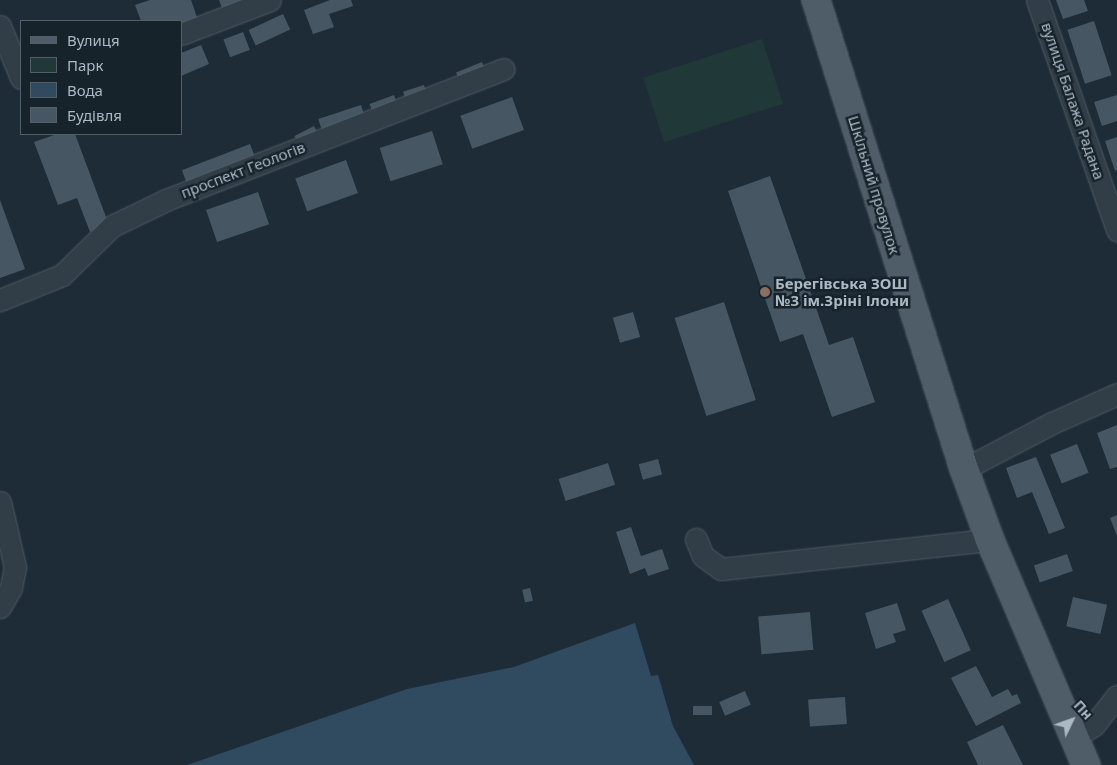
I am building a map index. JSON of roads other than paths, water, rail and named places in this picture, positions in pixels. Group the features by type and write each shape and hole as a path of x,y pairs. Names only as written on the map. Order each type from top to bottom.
{"main road":[{"name":"Шкільний провулок","path":"816,0 964,469 990,540 1086,765"}],"street":[{"path":"182,34 270,0"},
{"name":"вулиця Балажа Радана","path":"1037,0 1117,230"},
{"path":"0,26 20,76"},
{"name":"проспект Геологів","path":"0,300 62,275 112,226 166,200 504,69"},
{"path":"964,469 1052,423 1117,394"},
{"path":"0,502 15,567 11,588 0,607"},
{"path":"696,539 703,556 721,570 990,540"},
{"path":"1074,737 1094,725 1117,696"}],"water":[{"path":"635,623 651,676 658,675 673,726 694,765 187,765 407,689 514,667"}],"place":[{"name":"Берегівська ЗОШ №3 ім.Зріні Ілони","path":"765,292"}]}
